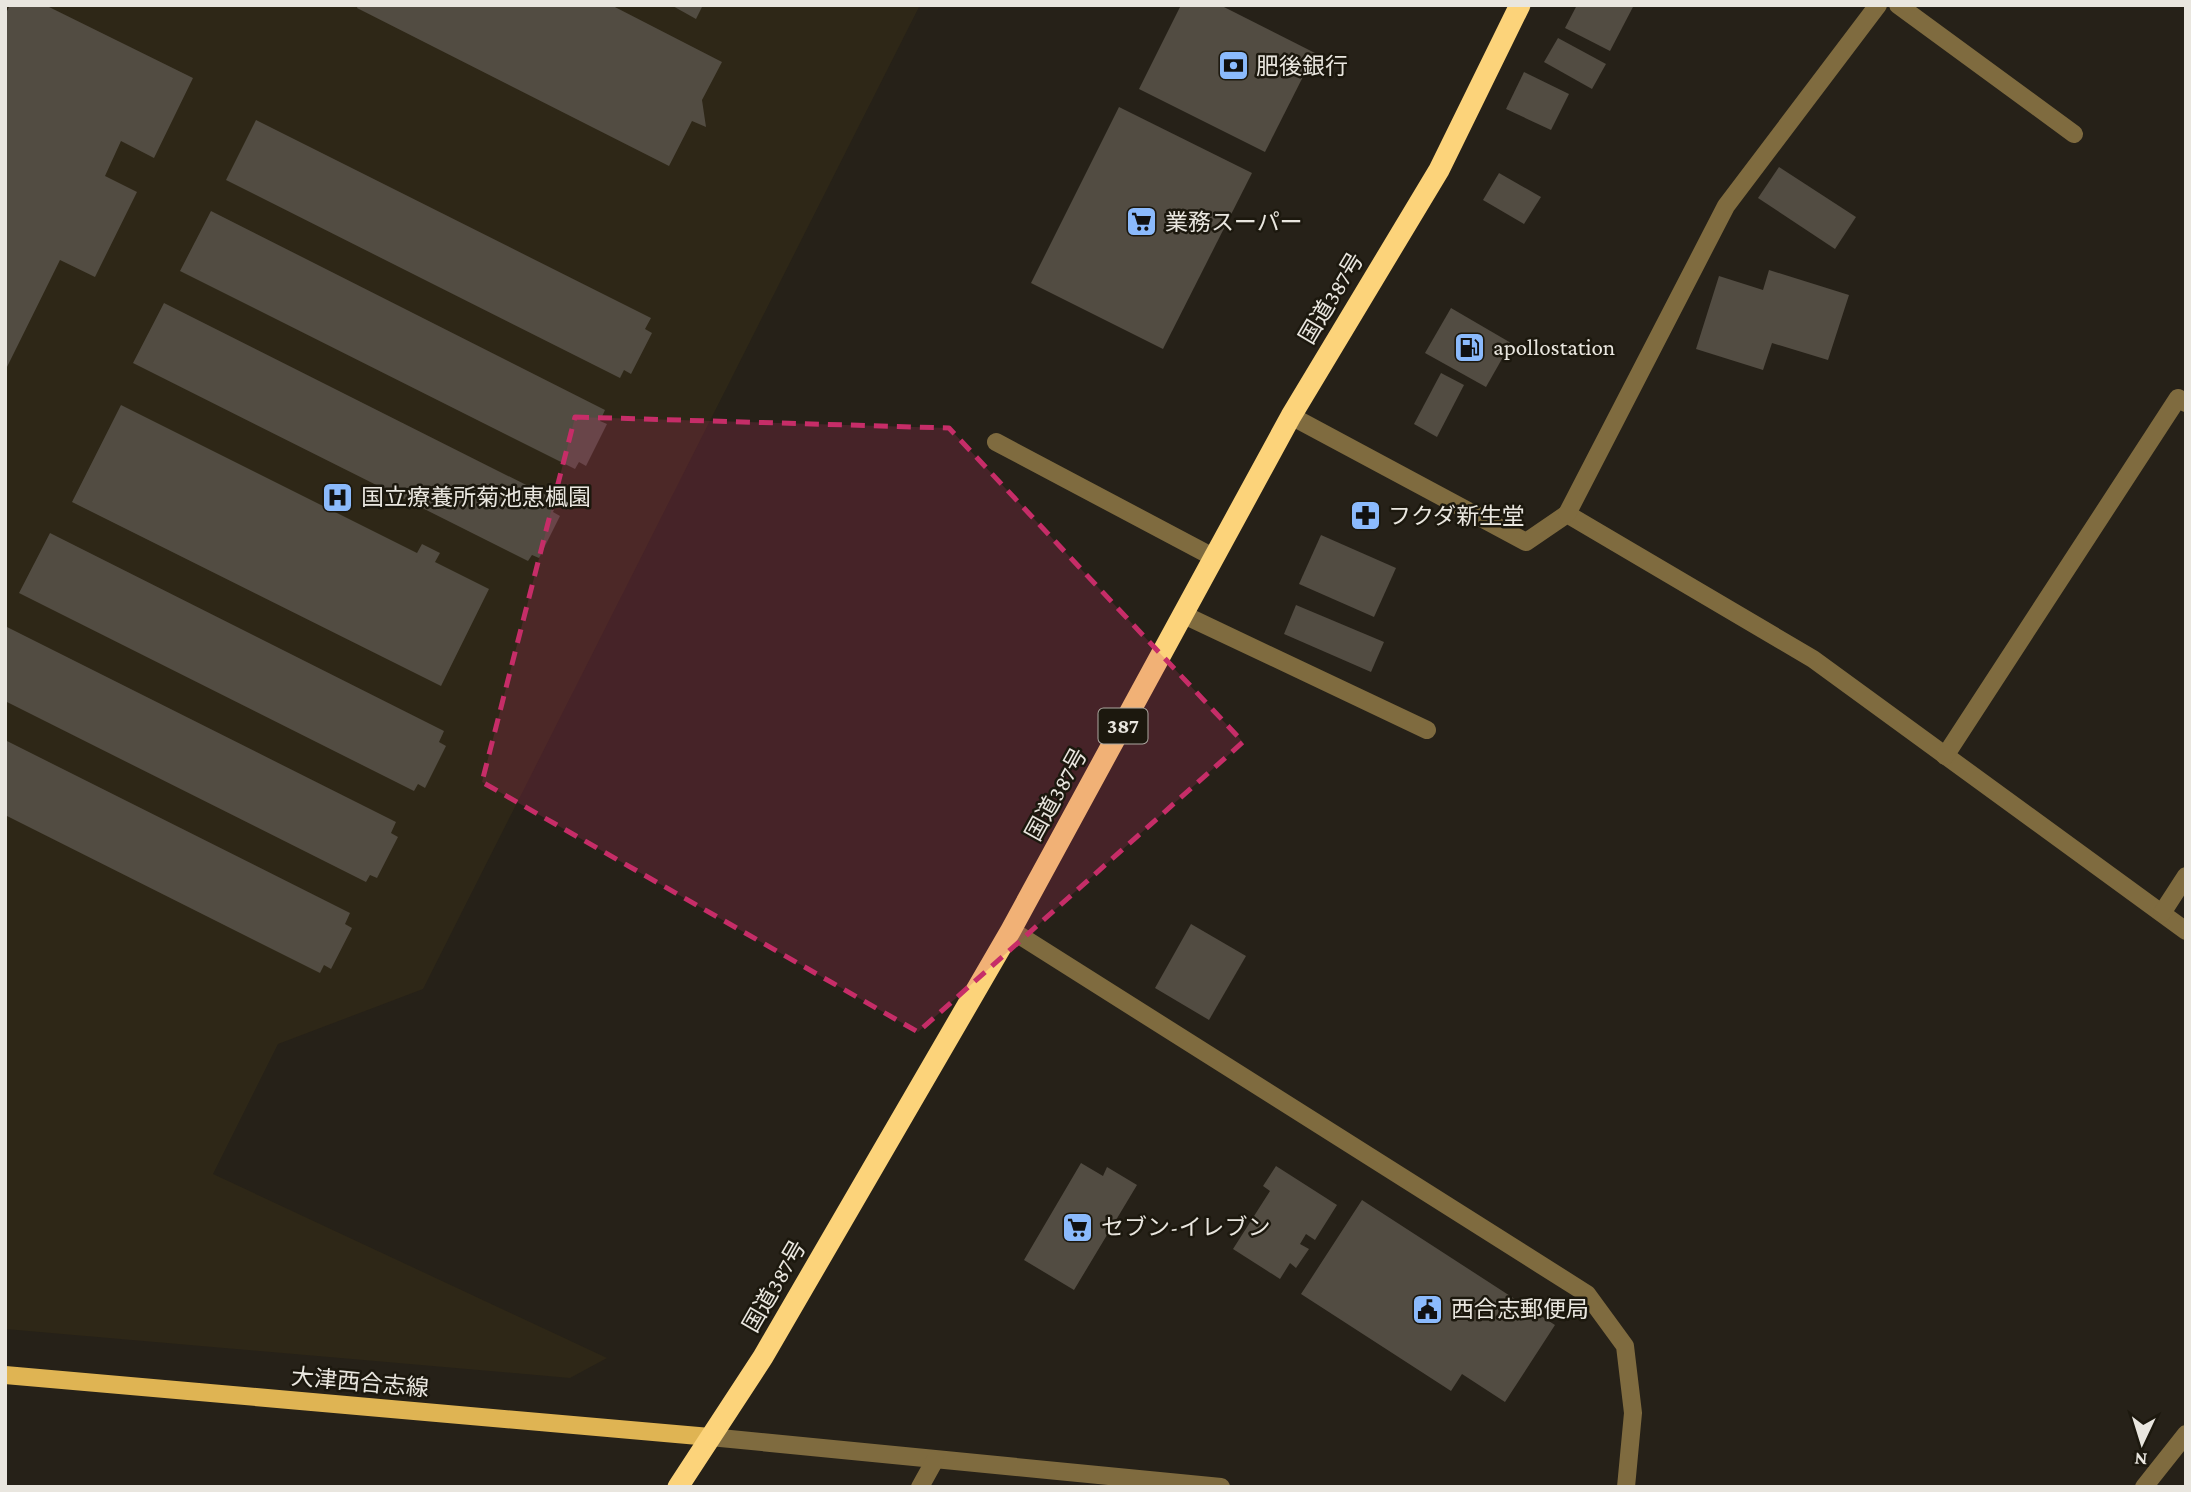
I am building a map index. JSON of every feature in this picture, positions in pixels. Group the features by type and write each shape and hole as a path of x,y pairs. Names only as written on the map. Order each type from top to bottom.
{"highway":[{"name":"国道387号","path":"678,1487 763,1357 1011,929 1291,416 1439,170 1520,5"}],"main road":[{"name":"大津西合志線","path":"5,1375 710,1437"}],"street":[{"path":"1291,416 1526,542 1567,514 1726,206 1878,5"},
{"path":"1898,5 2074,134"},
{"path":"1945,756 2178,398 2186,403"},
{"path":"996,442 1213,557"},
{"path":"1567,514 1813,659 2186,931"},
{"path":"1182,614 1427,730"},
{"path":"2162,914 2186,876"},
{"path":"1011,929 1587,1294 1625,1346 1633,1413 1626,1487"},
{"path":"2144,1487 2186,1434"},
{"path":"710,1437 1221,1487"},
{"path":"919,1487 934,1460"}],"highlighted area":[{"path":"575,417 949,428 1243,742 918,1032 482,782"}],"shaded area":[{"name":"国立療養所菊池恵楓園","path":"5,5 920,5 423,989 278,1044 213,1174 607,1358 570,1378 5,1329"}],"building":[{"path":"10,5 45,5 193,78 154,158 121,141 105,176 137,192 95,277 60,260 5,371 5,15"},
{"path":"358,5 611,5 722,62 702,100 706,127 692,121 669,166 357,8"},
{"path":"671,5 703,5 696,19"},
{"path":"1181,5 1220,5 1315,53 1265,152 1139,89"},
{"path":"1577,5 1634,5 1610,51 1565,28"},
{"path":"1558,38 1606,64 1592,89 1544,62"},
{"path":"1524,72 1569,94 1551,130 1506,109"},
{"path":"1119,107 1252,173 1163,349 1031,283"},
{"path":"256,120 651,318 645,329 652,333 631,374 624,370 620,378 226,180"},
{"path":"1779,167 1856,217 1835,249 1758,198"},
{"path":"1499,173 1541,197 1524,224 1483,200"},
{"path":"211,211 605,410 600,421 607,424 586,466 579,462 575,469 180,271"},
{"path":"1769,270 1849,295 1828,360 1772,343 1763,370 1696,349 1719,276 1763,290"},
{"path":"164,303 558,501 553,512 560,516 539,558 532,555 528,561 133,363"},
{"path":"1451,308 1511,343 1486,387 1425,353"},
{"path":"1441,373 1464,385 1437,437 1414,424"},
{"path":"121,405 417,553 422,544 440,553 435,562 489,589 441,686 72,502"},
{"path":"50,533 444,731 439,742 446,746 425,788 418,784 414,791 19,593"},
{"path":"1321,535 1396,568 1374,617 1299,584"},
{"path":"1296,605 1384,642 1371,672 1284,634"},
{"path":"5,626 396,822 391,833 398,837 377,878 370,875 366,882 5,701"},
{"path":"5,740 350,913 345,924 352,928 331,969 324,965 320,973 5,815"},
{"path":"1191,924 1246,956 1209,1020 1155,988"},
{"path":"1081,1163 1103,1176 1107,1167 1137,1185 1074,1290 1024,1260"},
{"path":"1276,1166 1337,1205 1315,1240 1306,1234 1300,1244 1309,1249 1296,1268 1290,1263 1280,1279 1233,1249 1270,1191 1263,1186"},
{"name":"西合志郵便局","path":"1362,1200 1555,1325 1505,1402 1462,1374 1451,1391 1301,1294"}],"place":[{"name":"肥後銀行","path":"1233,66"},
{"name":"業務スーパー","path":"1142,222"},
{"name":"apollostation","path":"1470,347"},
{"name":"国立療養所菊池恵楓園","path":"338,497"},
{"name":"フクダ新生堂","path":"1365,516"},
{"name":"セブン-イレブン","path":"1078,1227"},
{"name":"西合志郵便局","path":"1428,1309"}]}
